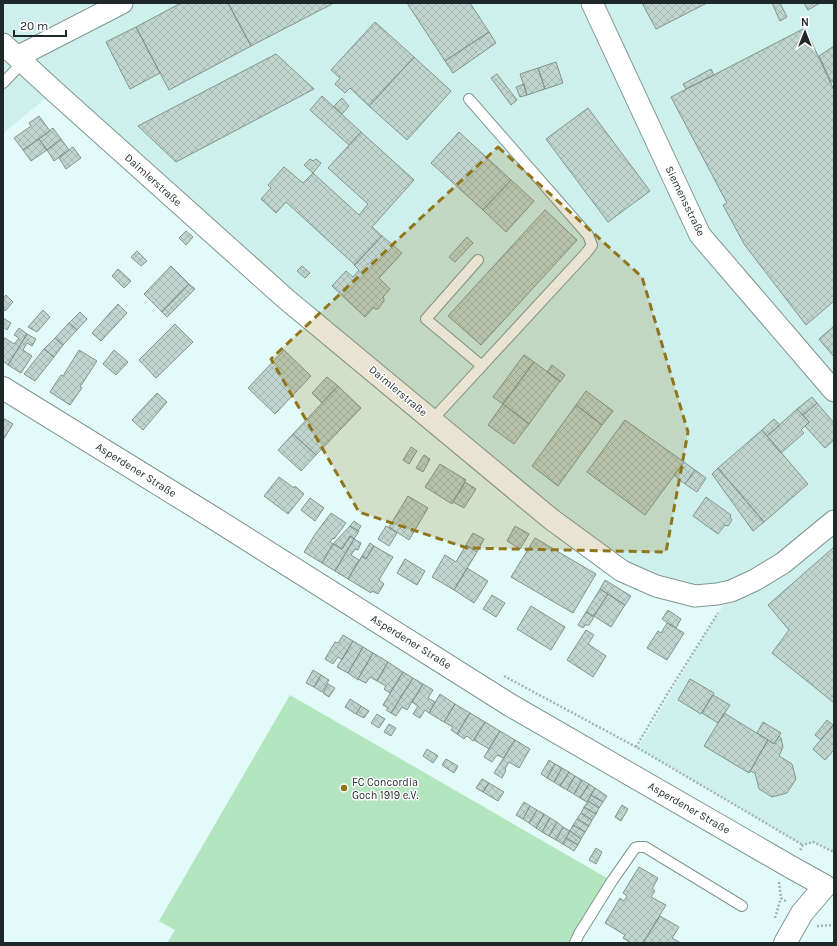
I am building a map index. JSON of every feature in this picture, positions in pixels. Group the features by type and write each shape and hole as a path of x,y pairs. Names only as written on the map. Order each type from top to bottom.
{"main road":[{"name":"Asperdener Straße","path":"3,388 510,705 782,862 830,888"},
{"path":"785,943 802,913 830,888"}],"street":[{"path":"14,54 122,3"},
{"name":"Siemensstraße","path":"592,3 700,235 834,391"},
{"name":"Daimlerstraße","path":"14,54 286,299 552,519 622,571 656,586 695,596 731,591 755,580 783,563 834,521"}],"lane":[{"path":"3,83 14,54"},
{"path":"432,420 592,245 588,235 469,99"},
{"path":"478,260 426,319 482,366"},
{"path":"575,943 612,881 635,848 638,847 646,847 742,906"}],"path":[{"path":"636,747 731,591"}],"highlighted area":[{"path":"498,147 642,277 688,432 666,552 467,548 359,512 271,359"}],"shaded area":[{"path":"3,3 834,3 834,852 813,842 803,845 638,748 731,592 695,596 622,571 54,91 3,134"}],"green space":[{"name":"FC Concordia Goch 1919 e.V.","path":"290,695 612,881 575,943 167,943 175,930 159,921"}],"building":[{"path":"181,3 228,3 251,46 169,90 136,27"},
{"path":"228,3 334,3 251,46"},
{"path":"407,3 470,3 489,32 445,61"},
{"path":"642,3 707,3 656,29"},
{"path":"772,3 780,3 787,17 780,21"},
{"path":"804,3 820,3 808,10"},
{"path":"375,22 414,57 369,106 350,88 345,93 335,84 340,78 331,70"},
{"path":"136,27 160,73 130,89 106,42"},
{"path":"805,28 834,90 834,301 806,325 744,244 723,205 727,203 671,97"},
{"path":"489,32 496,43 453,73 445,61"},
{"path":"834,46 834,81 831,82 819,56"},
{"path":"276,54 314,89 176,162 138,126"},
{"path":"414,57 451,91 407,140 369,106"},
{"path":"556,62 563,83 545,89 538,68"},
{"path":"538,68 545,89 527,95 520,74"},
{"path":"711,69 714,75 686,89 683,84"},
{"path":"497,74 517,100 511,105 491,78"},
{"path":"524,84 527,95 520,97 516,87"},
{"path":"322,96 361,132 349,145 310,110"},
{"path":"342,98 349,106 342,114 334,106"},
{"path":"588,108 650,191 608,222 546,139"},
{"path":"39,116 50,131 23,150 14,138 31,126 29,123"},
{"path":"53,128 61,139 47,150 39,139"},
{"path":"361,132 414,180 372,227 382,236 355,265 286,202 276,213 261,199 271,188 268,185 284,167 303,183 313,173 359,215 368,204 328,168"},
{"path":"459,132 511,180 483,210 431,163"},
{"path":"39,139 47,150 31,161 23,150"},
{"path":"61,139 69,150 54,161 47,150"},
{"path":"73,147 81,158 66,169 59,158"},
{"path":"310,159 313,161 316,159 321,163 313,173 304,165"},
{"path":"511,180 534,201 506,232 483,210"},
{"path":"545,210 577,240 481,345 448,316"},
{"path":"186,231 193,237 186,245 179,238"},
{"path":"381,235 402,253 379,278 390,289 383,297 384,301 378,309 375,309 374,307 365,317 332,286 346,271 353,277 359,270 354,265 382,236"},
{"path":"467,237 473,243 455,262 449,257"},
{"path":"137,251 147,261 141,266 131,257"},
{"path":"171,266 189,284 162,312 144,294"},
{"path":"302,266 310,273 305,278 297,271"},
{"path":"118,269 131,281 124,288 112,276"},
{"path":"189,284 195,289 167,317 162,312"},
{"path":"6,295 13,302 5,311 3,309 3,299"},
{"path":"118,304 127,313 101,341 92,333"},
{"path":"43,310 50,317 37,332 28,327"},
{"path":"80,312 87,319 77,330 69,323"},
{"path":"3,318 11,323 7,330 3,327"},
{"path":"69,323 77,330 63,345 55,338"},
{"path":"175,324 193,342 156,378 139,360"},
{"path":"834,326 834,357 819,339"},
{"path":"19,328 27,334 8,365 3,361 3,340 5,338 14,344 19,338 14,335"},
{"path":"27,334 36,339 32,346 27,343 23,350 32,356 21,373 8,365"},
{"path":"55,338 63,345 54,357 44,349"},
{"path":"44,349 54,357 35,381 24,374"},
{"path":"79,350 97,361 80,387 82,388 70,405 50,392 61,375 63,376"},
{"path":"114,350 128,362 116,375 103,364"},
{"path":"284,350 311,376 275,414 248,388"},
{"path":"524,355 534,362 503,404 493,397"},
{"path":"534,362 560,381 529,424 503,404"},
{"path":"552,365 565,375 560,382 547,372"},
{"path":"327,377 338,386 322,403 312,393"},
{"path":"338,386 361,408 316,455 293,434"},
{"path":"586,391 613,411 602,425 576,405"},
{"path":"157,393 167,402 143,430 132,420"},
{"path":"812,397 817,403 803,415 797,409"},
{"path":"817,403 834,423 834,440 825,448 805,426 809,422 803,415"},
{"path":"503,404 529,424 514,444 488,425"},
{"path":"576,405 602,425 558,486 532,466"},
{"path":"797,409 809,422 801,430 804,433 781,453 767,436"},
{"path":"3,418 13,424 3,440"},
{"path":"774,419 780,425 767,436 762,430"},
{"path":"625,420 684,462 645,515 587,472"},
{"path":"762,430 808,484 764,522 718,468"},
{"path":"293,434 316,455 301,471 278,450"},
{"path":"411,447 417,451 409,464 403,460"},
{"path":"424,455 430,459 423,472 416,468"},
{"path":"684,462 695,470 685,484 674,475"},
{"path":"440,464 466,480 452,504 425,487"},
{"path":"718,468 764,522 753,531 712,474"},
{"path":"695,470 706,478 697,492 685,484"},
{"path":"279,477 294,488 295,486 304,494 288,514 264,496"},
{"path":"465,482 476,489 464,508 453,502"},
{"path":"408,496 428,508 409,540 389,527"},
{"path":"706,497 731,515 730,517 732,520 728,526 725,525 718,534 693,516"},
{"path":"310,498 324,508 315,521 301,510"},
{"path":"331,513 346,523 330,542 333,544 322,563 304,552"},
{"path":"354,521 361,526 358,531 350,526"},
{"path":"350,526 359,531 354,539 350,536 342,549 333,544"},
{"path":"386,526 397,533 389,546 378,539"},
{"path":"515,526 529,534 520,549 507,541"},
{"path":"473,533 484,539 477,552 466,545"},
{"path":"350,536 354,539 335,571 322,563 333,544 342,549"},
{"path":"535,538 596,574 573,613 511,577"},
{"path":"354,539 361,543 358,550 355,549 351,555 359,560 348,579 335,571"},
{"path":"370,543 374,546 366,559 362,556"},
{"path":"466,545 477,552 454,590 432,577 445,555 456,562"},
{"path":"374,546 393,557 379,580 384,584 378,594 372,591 371,593 348,579 362,556 366,559"},
{"path":"834,547 833,702 772,653 789,630 768,605"},
{"path":"405,559 425,571 417,585 397,573"},
{"path":"467,568 488,581 474,603 454,590"},
{"path":"605,580 631,596 625,605 600,589"},
{"path":"600,589 608,594 594,616 586,612"},
{"path":"608,594 625,605 611,627 594,616"},
{"path":"492,595 505,603 496,617 483,609"},
{"path":"531,606 565,627 551,650 517,629"},
{"path":"668,610 681,619 676,628 662,619"},
{"path":"586,612 594,617 589,625 585,625 583,628 578,625"},
{"path":"667,623 684,633 667,660 647,648 658,631 661,633"},
{"path":"586,630 594,635 588,644 606,656 593,677 567,660"},
{"path":"343,635 353,641 342,660 338,657 333,664 325,659 335,642 338,643"},
{"path":"353,641 363,647 348,673 337,667"},
{"path":"363,647 373,653 358,680 348,673"},
{"path":"373,653 388,662 377,681 370,677 366,683 358,679"},
{"path":"388,662 403,672 390,693 384,689 386,686 377,681"},
{"path":"313,670 321,675 314,687 306,683"},
{"path":"403,672 413,678 391,713 386,710 388,708 383,705"},
{"path":"321,675 329,680 322,692 314,687"},
{"path":"413,678 423,684 407,710 402,707 396,716 391,713"},
{"path":"690,679 714,693 701,714 678,700"},
{"path":"328,684 335,688 329,697 323,693"},
{"path":"423,684 433,690 428,698 435,702 429,713 425,710 420,718 413,714 418,706 412,702"},
{"path":"440,694 455,704 444,722 429,713"},
{"path":"713,695 730,705 718,723 702,713"},
{"path":"350,699 361,706 356,714 345,707"},
{"path":"455,704 470,713 457,734 451,730 453,727 444,722"},
{"path":"361,706 369,711 364,718 356,714"},
{"path":"470,713 485,722 473,741 467,736 464,739 457,734"},
{"path":"724,713 768,740 749,773 704,746"},
{"path":"377,714 385,719 379,728 371,723"},
{"path":"827,720 833,725 821,740 815,735"},
{"path":"485,722 500,731 489,749 474,740"},
{"path":"763,722 781,733 774,744 757,733"},
{"path":"389,724 396,728 391,736 384,732"},
{"path":"834,724 834,750 825,760 813,749"},
{"path":"500,731 515,740 504,758 497,755 492,762 484,757"},
{"path":"779,736 783,747 779,756 792,764 796,779 787,793 772,797 759,789 755,773 750,771 768,740 774,744"},
{"path":"515,740 530,749 519,768 509,762 502,778 494,773"},
{"path":"427,749 438,756 433,763 423,756"},
{"path":"446,759 458,766 454,773 442,765"},
{"path":"549,760 555,764 547,778 541,774"},
{"path":"555,764 562,768 554,782 547,778"},
{"path":"562,768 569,772 560,786 554,782"},
{"path":"569,772 575,776 567,790 560,786"},
{"path":"575,776 582,780 574,794 567,790"},
{"path":"482,779 489,783 483,792 476,788"},
{"path":"582,780 589,784 580,798 574,794"},
{"path":"489,783 504,792 498,801 483,792"},
{"path":"589,784 595,788 587,802 580,798"},
{"path":"595,788 607,796 603,802 591,795"},
{"path":"591,795 603,802 599,808 588,801"},
{"path":"588,801 599,808 596,814 584,807"},
{"path":"524,802 530,806 523,819 516,815"},
{"path":"622,805 628,809 621,821 615,817"},
{"path":"530,806 537,810 529,823 523,819"},
{"path":"584,807 596,814 592,820 581,813"},
{"path":"537,810 544,814 536,828 529,823"},
{"path":"581,813 592,820 589,826 577,819"},
{"path":"544,814 550,818 542,832 536,828"},
{"path":"550,818 557,822 549,836 542,832"},
{"path":"577,819 589,826 585,832 573,825"},
{"path":"557,822 563,827 556,840 549,836"},
{"path":"573,825 585,832 581,839 570,831"},
{"path":"563,827 570,831 563,844 556,840"},
{"path":"570,831 581,839 578,845 566,838"},
{"path":"566,838 578,845 574,851 563,844"},
{"path":"596,848 602,852 596,864 589,860"},
{"path":"639,867 658,878 652,889 655,891 651,897 666,905 643,943 631,943 623,938 625,935 605,923 620,898 624,901 627,896 623,893"},
{"path":"660,916 679,927 672,938 681,943 643,943"}],"place":[{"name":"FC Concordia Goch 1919 e.V.","path":"344,788"}]}
